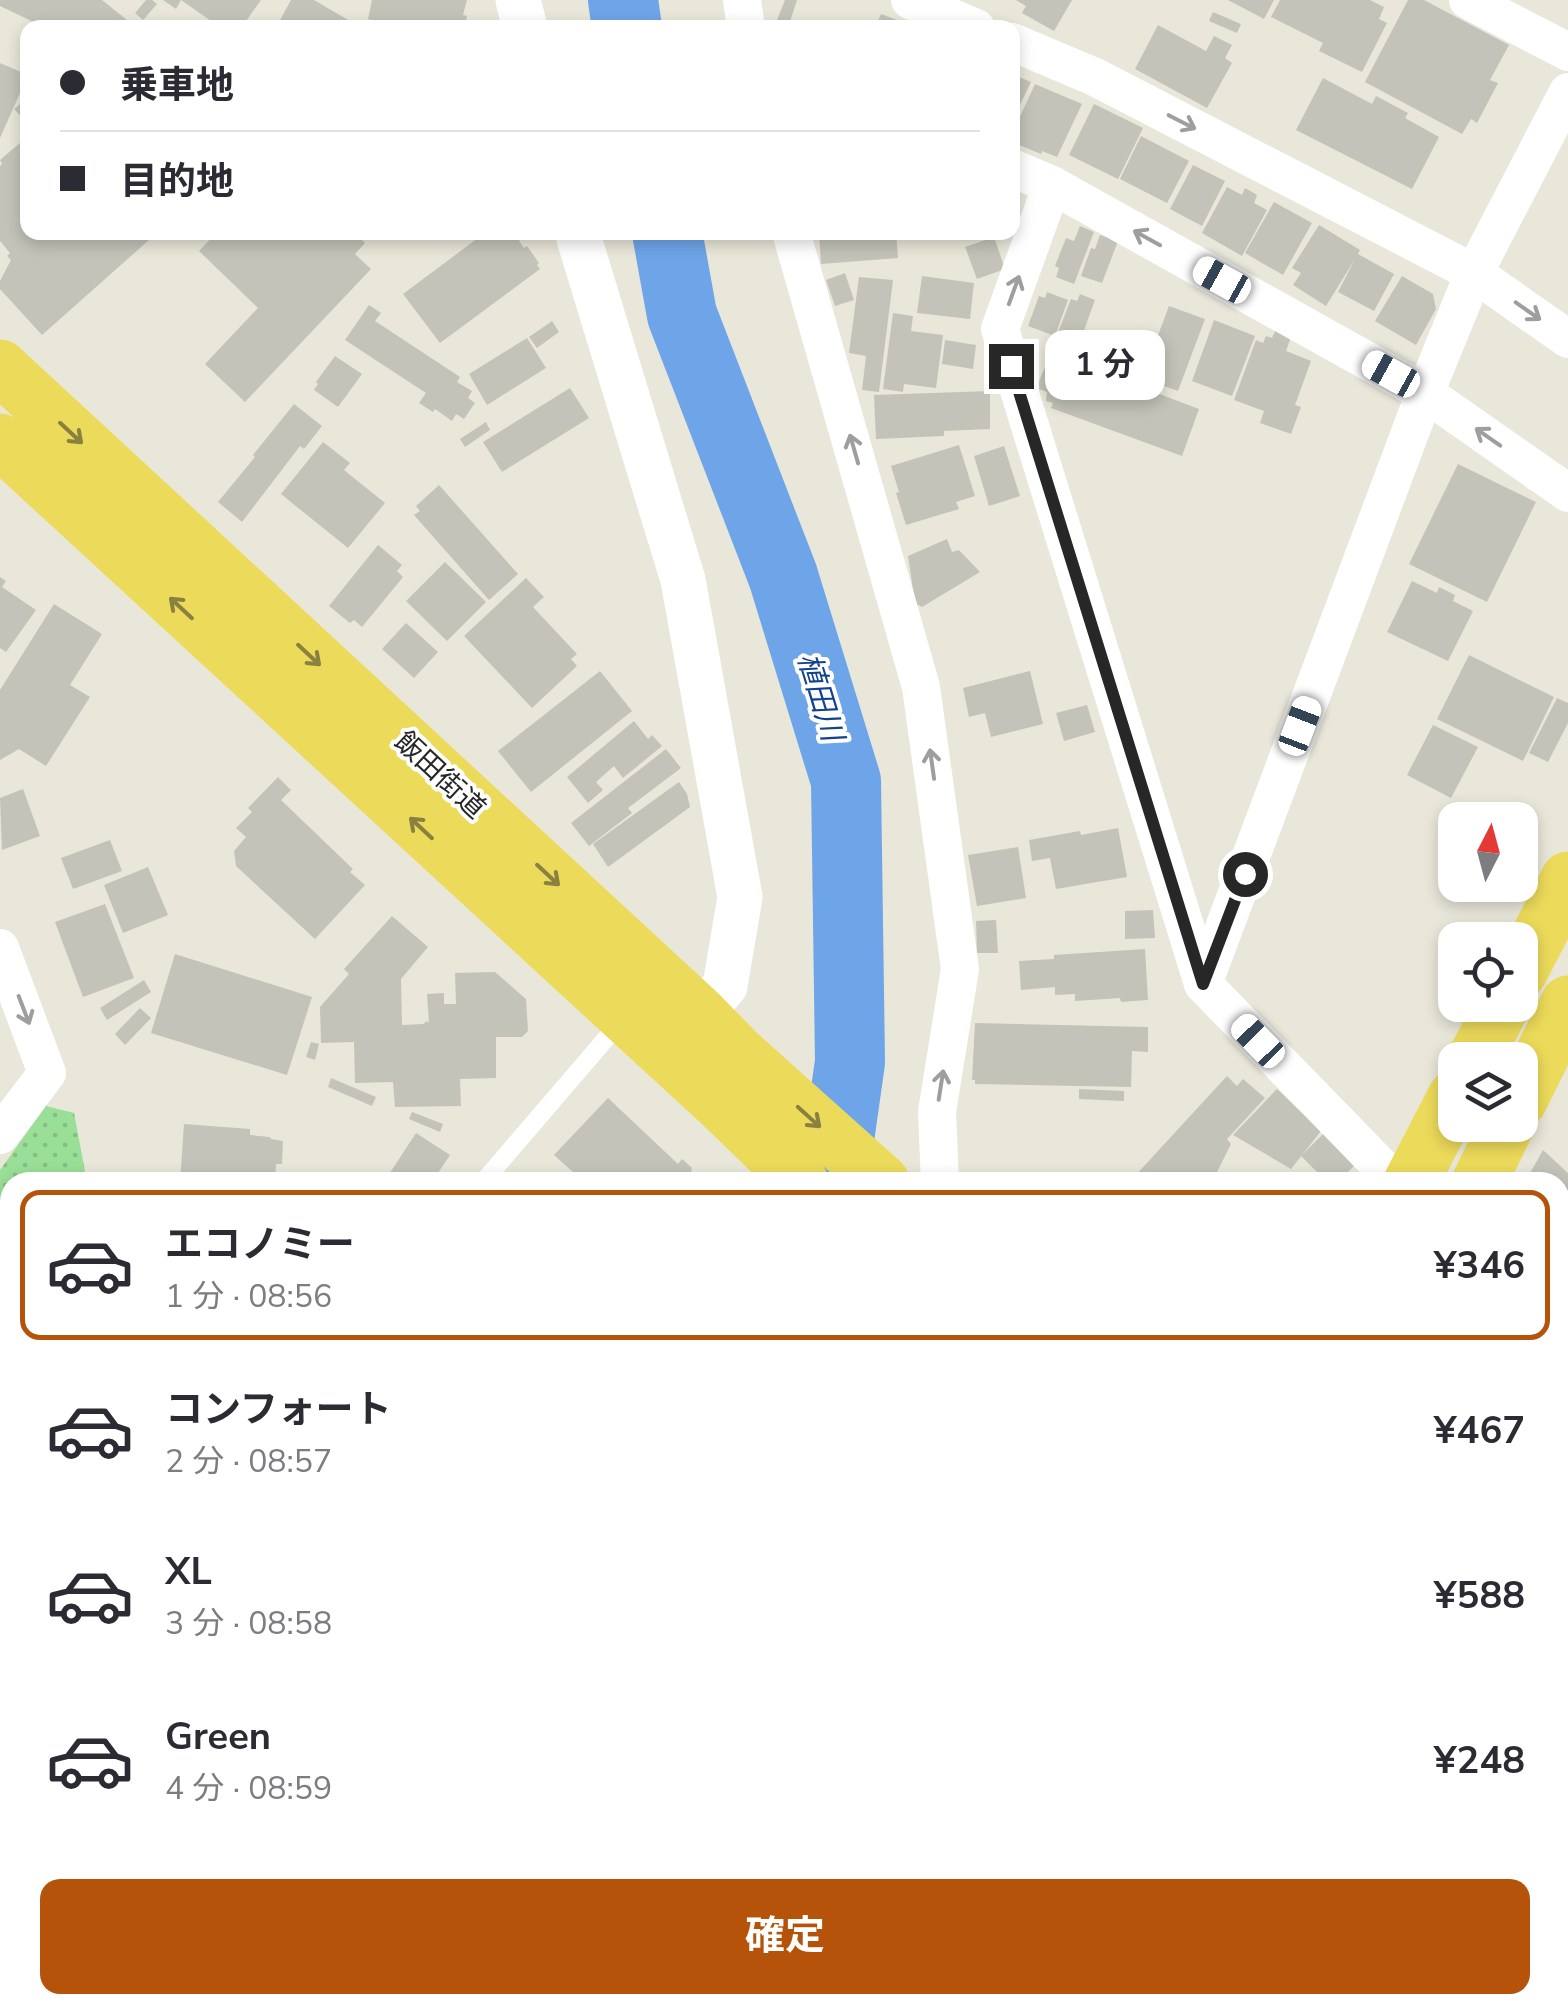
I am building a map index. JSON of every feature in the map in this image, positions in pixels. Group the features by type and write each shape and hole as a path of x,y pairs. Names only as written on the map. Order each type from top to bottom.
{"highway":[{"name":"飯田街道","path":"0,367 871,1172"},
{"name":"飯田街道","path":"0,441 791,1172"},
{"path":"1538,937 1568,879"},
{"path":"1538,1064 1568,1004"},
{"path":"1416,1172 1438,1130"},
{"path":"1483,1172 1498,1142"}],"street":[{"path":"910,0 957,20"},
{"path":"1468,0 1568,52"},
{"path":"1020,45 1095,77 1474,273 1568,338"},
{"path":"1203,984 1425,393 1474,273 1568,92"},
{"path":"1020,171 1052,185 1425,393 1568,493"},
{"path":"1052,185 1000,330 1203,984 1386,1172"},
{"path":"579,240 684,580 740,898 718,1033"},
{"path":"793,240 921,687 960,969 937,1112 940,1172"},
{"path":"0,948 48,1073 0,1135"}],"lane":[{"path":"492,1172 625,1016"}],"green space":[{"path":"46,1106 74,1113 85,1172 0,1170"}],"building":[{"path":"0,0 102,0 127,20 29,20 0,6"},
{"path":"146,0 157,4 143,20 135,13"},
{"path":"163,0 181,0 176,9"},
{"path":"181,0 261,0 247,20 210,20"},
{"path":"291,0 314,0 348,20 280,20"},
{"path":"372,0 467,0 463,15 466,20 368,19"},
{"path":"785,0 797,0 791,20 777,20"},
{"path":"1016,0 1072,0 1054,31 1022,13 1026,6"},
{"path":"1228,0 1274,0 1264,19"},
{"path":"1280,0 1370,0 1384,7 1379,19 1387,23 1362,72 1319,51 1323,43 1271,17"},
{"path":"1408,0 1424,0 1509,45 1490,80 1498,83 1477,123 1471,119 1462,134 1365,82"},
{"path":"1213,12 1241,24 1237,33 1209,21"},
{"path":"1158,25 1206,51 1214,36 1232,45 1225,58 1232,63 1207,108 1135,69"},
{"path":"0,63 20,72 20,93 0,138"},
{"path":"1020,77 1031,82 1020,105"},
{"path":"1323,78 1372,104 1376,96 1408,113 1405,118 1439,137 1412,189 1296,130"},
{"path":"1035,84 1082,104 1057,157 1020,145 1020,117"},
{"path":"1094,104 1143,128 1118,179 1069,155"},
{"path":"1141,136 1189,161 1167,203 1120,179"},
{"path":"20,143 20,240 149,240 42,335 0,289 11,260 0,241 0,160"},
{"path":"1193,165 1225,181 1202,226 1170,209"},
{"path":"1227,187 1242,195 1245,188 1257,195 1254,203 1267,210 1242,256 1202,233"},
{"path":"1274,202 1312,223 1283,275 1245,253"},
{"path":"1319,225 1394,274 1374,311 1338,292 1355,259 1326,306 1293,285 1301,273 1292,268"},
{"path":"1080,226 1094,232 1074,284 1056,277 1059,268 1055,266 1066,238 1074,241"},
{"path":"1100,235 1118,241 1102,283 1081,276"},
{"path":"209,240 362,240 365,243 355,254 371,269 245,402 205,364 258,308 199,251"},
{"path":"475,240 520,240 539,263 540,269 440,343 403,294"},
{"path":"820,240 897,240 898,258 821,264"},
{"path":"995,240 1005,269 977,279 965,247"},
{"path":"845,273 854,300 835,306 826,280"},
{"path":"922,276 974,283 970,319 917,313"},
{"path":"1402,276 1433,294 1436,309 1416,345 1375,321"},
{"path":"859,277 893,280 879,392 862,390 866,356 849,353"},
{"path":"1047,292 1068,300 1055,336 1028,326 1039,296 1045,298"},
{"path":"1080,294 1095,300 1079,344 1057,335 1071,299 1077,301"},
{"path":"369,305 381,313 375,321 460,377 457,382 472,391 468,398 475,403 464,419 456,414 452,421 419,403 426,393 345,340"},
{"path":"1169,306 1205,319 1178,391 1142,378"},
{"path":"893,313 913,316 911,331 943,335 936,388 904,384 903,392 883,389"},
{"path":"1214,320 1255,336 1232,396 1192,381"},
{"path":"552,321 559,332 537,348 529,337"},
{"path":"1276,329 1292,334 1286,351 1311,361 1295,405 1301,407 1291,434 1260,423 1264,411 1234,400 1256,340 1263,343 1266,336 1272,338"},
{"path":"527,338 546,368 487,405 469,374"},
{"path":"945,340 976,345 973,369 942,364"},
{"path":"1051,353 1199,409 1182,456 1051,408 1053,403 1046,401 1047,392 1036,388"},
{"path":"335,356 362,374 338,407 314,390"},
{"path":"570,388 589,418 502,472 483,442"},
{"path":"990,391 990,429 876,439 874,395"},
{"path":"294,404 322,426 304,449 300,446 242,522 218,502"},
{"path":"486,422 490,430 465,447 460,439"},
{"path":"323,442 350,463 344,470 385,503 348,548 281,494"},
{"path":"959,445 975,496 956,502 959,509 906,525 891,466"},
{"path":"1004,446 1020,496 989,506 974,456"},
{"path":"1458,464 1536,502 1487,602 1409,564"},
{"path":"439,485 518,574 489,600 414,515 420,511 416,506"},
{"path":"947,539 952,552 959,550 980,572 922,607 915,603 908,556"},
{"path":"378,545 402,565 397,571 403,577 362,627 354,620 350,623 329,606"},
{"path":"445,562 486,602 447,641 406,601"},
{"path":"0,577 6,581 2,587 36,610 6,652 0,648"},
{"path":"526,578 544,597 533,607 577,654 571,659 577,666 532,708 464,636"},
{"path":"1412,581 1437,593 1439,587 1455,595 1453,601 1473,611 1448,661 1387,632"},
{"path":"54,604 102,634 70,685 90,697 46,766 19,749 0,760 0,690"},
{"path":"406,623 438,652 414,678 382,649"},
{"path":"1469,655 1554,697 1523,761 1437,719"},
{"path":"600,671 632,711 531,792 498,751"},
{"path":"1030,671 1043,724 991,737 985,713 969,717 963,688"},
{"path":"1557,698 1568,703 1568,723 1548,762 1529,753"},
{"path":"1087,705 1095,732 1064,741 1056,713"},
{"path":"634,721 648,739 652,735 662,746 623,778 614,766 596,782 603,790 588,803 567,777"},
{"path":"1433,725 1478,747 1451,798 1407,775"},
{"path":"666,749 681,768 628,808 632,813 589,846 571,823"},
{"path":"278,777 291,790 281,800 365,885 315,939 236,866 234,851 246,837 236,828 252,812 248,808"},
{"path":"679,782 690,807 608,867 593,844"},
{"path":"23,789 40,836 2,850 0,798"},
{"path":"1118,828 1127,877 1056,889 1050,858 1032,861 1029,840"},
{"path":"110,840 122,871 73,889 61,858"},
{"path":"1018,847 1026,898 977,906 968,855"},
{"path":"148,867 168,915 123,933 104,885"},
{"path":"105,904 134,978 83,997 55,922"},
{"path":"1153,910 1155,938 1125,939 1125,911"},
{"path":"392,916 428,947 401,979 402,1025 429,1023 427,994 444,993 444,1004 456,1004 455,973 495,972 526,999 528,1031 522,1037 496,1037 496,1078 460,1079 461,1106 395,1107 393,1082 355,1083 354,1042 321,1043 320,1007 349,974 344,969"},
{"path":"996,920 998,953 977,953 976,921"},
{"path":"1145,949 1148,1000 1075,1001 1075,994 1055,995 1055,987 1021,990 1019,961"},
{"path":"175,954 312,997 287,1075 151,1033"},
{"path":"144,980 151,992 107,1020 100,1008"},
{"path":"140,1008 151,1018 125,1045 115,1034"},
{"path":"975,1023 1148,1027 1148,1052 1132,1051 1131,1087 975,1084"},
{"path":"311,1042 319,1044 315,1060 306,1057"},
{"path":"1227,1076 1237,1086 1243,1079 1265,1098 1227,1139 1231,1144 1217,1172 1139,1172"},
{"path":"331,1078 376,1097 372,1106 328,1087"},
{"path":"1079,1089 1124,1091 1124,1101 1079,1099"},
{"path":"1277,1089 1321,1131 1291,1169 1233,1135"},
{"path":"608,1098 678,1164 682,1159 692,1168 691,1172 573,1172 554,1155"},
{"path":"412,1112 443,1124 440,1132 409,1119"},
{"path":"184,1124 250,1129 250,1135 283,1141 282,1164 276,1164 276,1172 181,1172"},
{"path":"416,1133 450,1155 439,1172 391,1172"},
{"path":"1324,1133 1356,1164 1348,1172 1317,1172 1301,1156"},
{"path":"1543,1150 1567,1172 1531,1172"}],"waterway":[{"name":"植田川","path":"623,0 626,20"},
{"name":"植田川","path":"668,240 682,315 783,576 846,781 850,1062 834,1172"}],"route":[{"path":"1011,366 1203,984 1245,874"}]}
